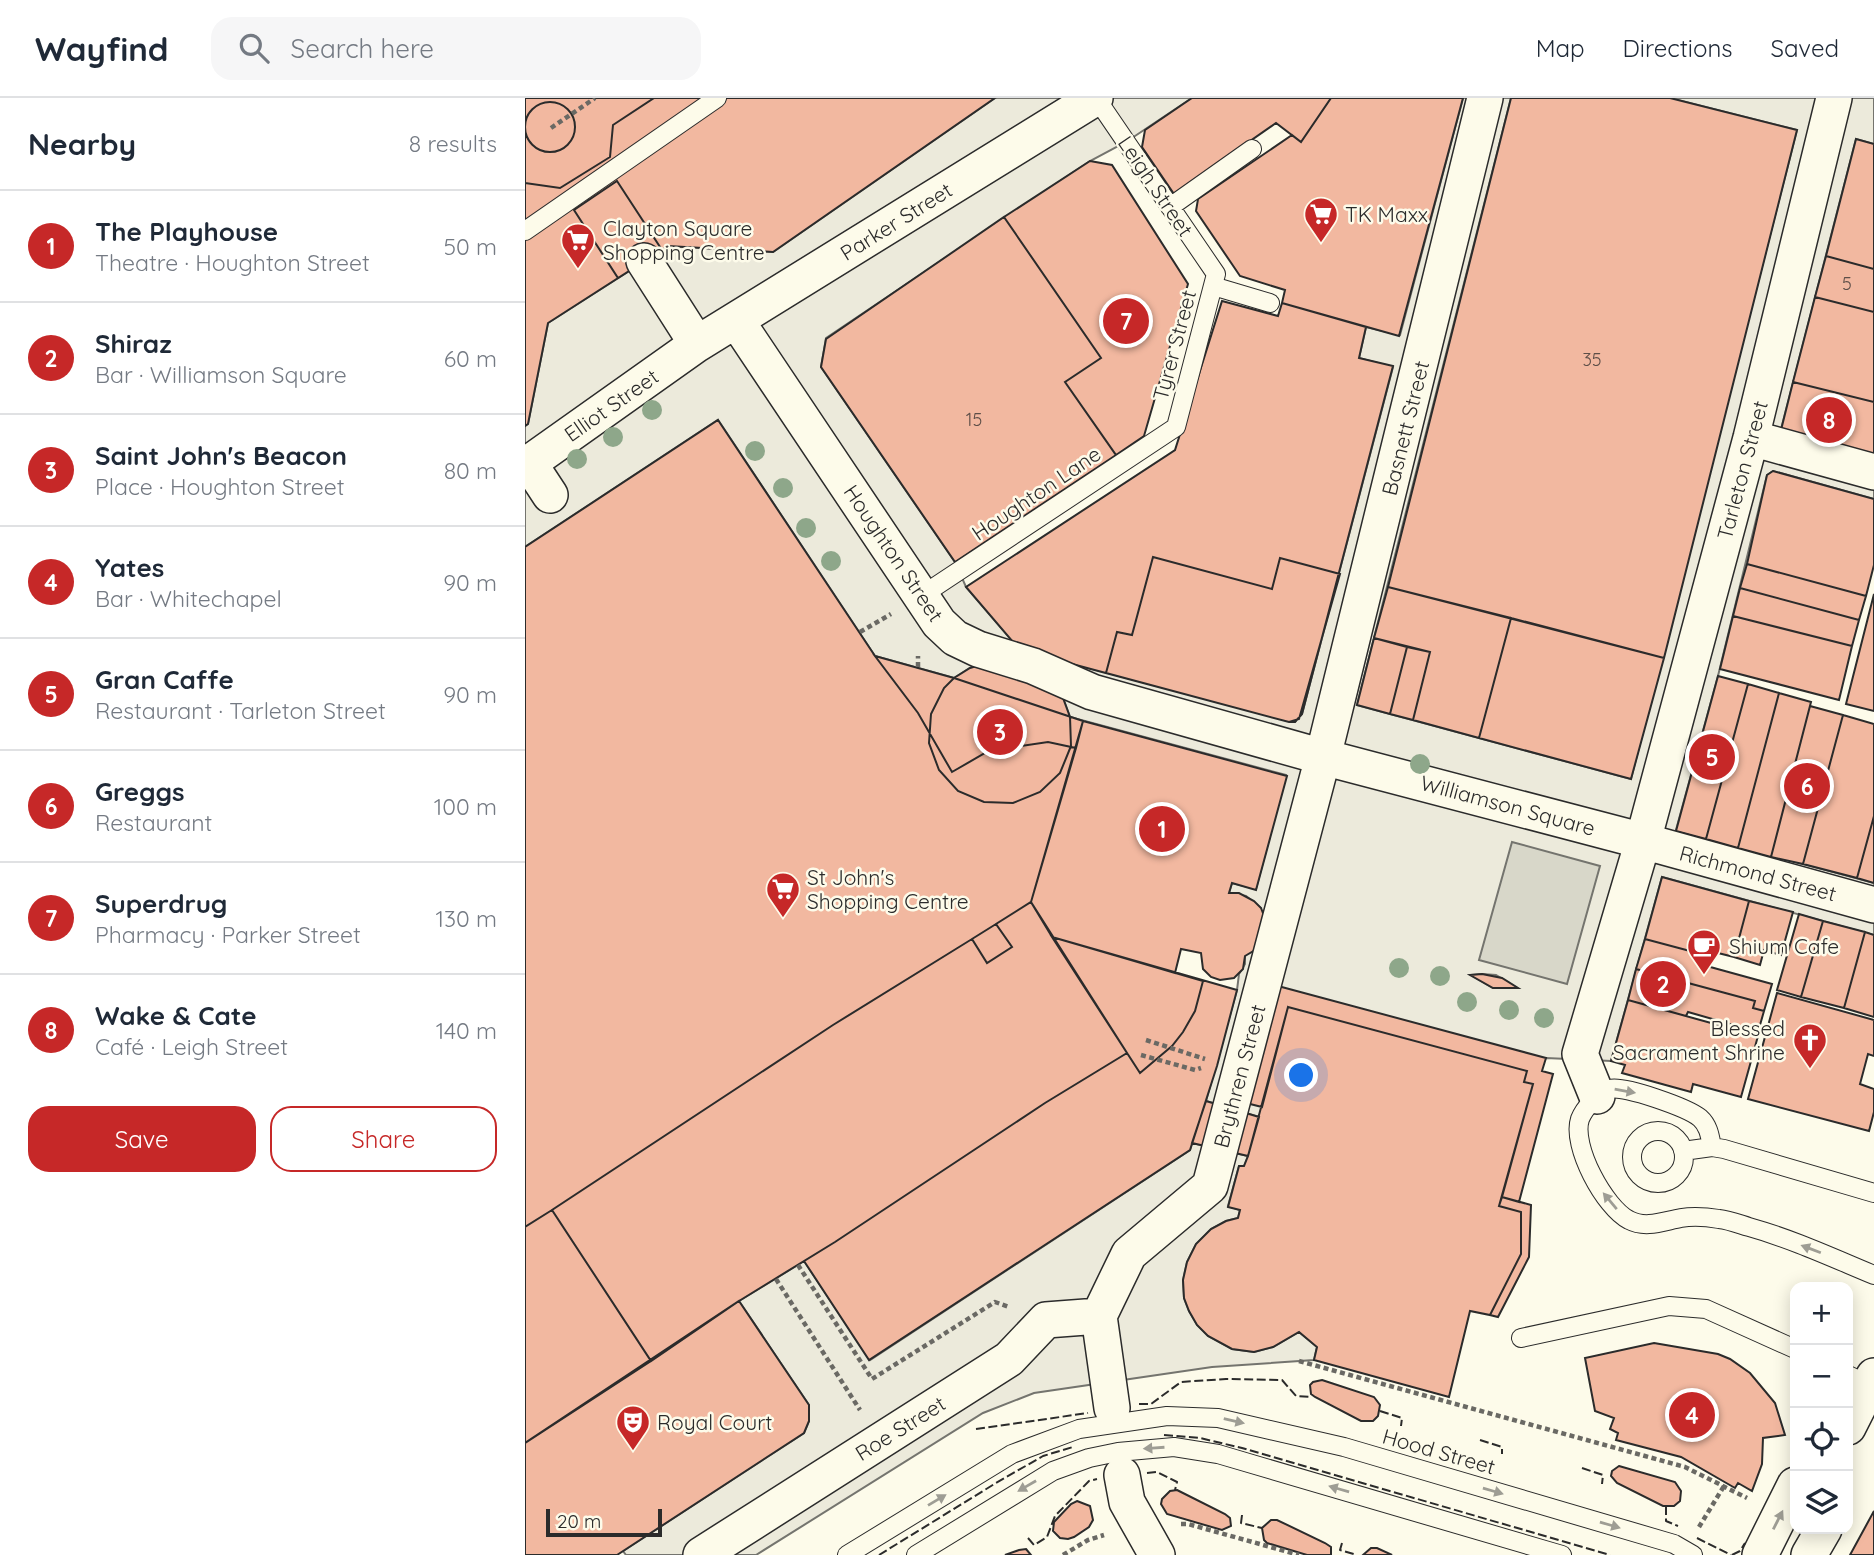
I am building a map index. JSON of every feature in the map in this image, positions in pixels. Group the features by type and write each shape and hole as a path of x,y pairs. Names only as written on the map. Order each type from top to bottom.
{"street":[{"name":"Parker Street","path":"697,344 1096,98"},
{"name":"Basnett Street","path":"1323,757 1485,98"},
{"name":"Tarleton Street","path":"1643,841 1751,438 1834,98"},
{"path":"644,261 697,344"},
{"name":"Houghton Street","path":"736,320 939,623 955,638 978,649 1033,666 1092,692 1323,757"},
{"name":"Elliot Street","path":"527,465 697,344"},
{"path":"1751,438 1874,472"},
{"path":"527,465 550,495"},
{"name":"Williamson Square","path":"1323,757 1643,841"},
{"name":"Brythren Street","path":"1099,1316 1129,1254 1210,1185 1323,757"},
{"path":"1597,1097 1580,1054 1643,841"},
{"name":"Richmond Street","path":"1643,841 1874,905"},
{"path":"1099,1316 1112,1408"},
{"name":"Roe Street","path":"701,1555 1009,1359 1046,1320 1099,1316"},
{"path":"1853,1412 1864,1378"},
{"path":"1122,1475 1127,1502 1138,1526 1157,1555"},
{"path":"1760,1555 1788,1500"},
{"path":"1809,1555 1821,1534"}],"lane":[{"path":"525,231 717,98"},
{"name":"Leigh Street","path":"1096,98 1170,207 1214,280"},
{"path":"1170,207 1252,149"},
{"path":"1214,280 1270,303"},
{"name":"Tyrer Street","path":"1176,427 1214,280"},
{"name":"Houghton Lane","path":"922,596 1176,427"},
{"path":"1712,1147 1707,1126 1699,1117 1677,1105 1633,1092 1610,1089 1597,1097 1581,1117 1578,1132 1593,1177 1608,1201 1627,1219 1641,1224 1684,1217 1720,1219 1768,1232 1874,1275"},
{"path":"1683,1151 1712,1147 1874,1194"},
{"path":"1521,1338 1669,1306 1706,1309 1790,1347"},
{"name":"Hood Street","path":"847,1555 1012,1454 1079,1429 1167,1416 1218,1418 1344,1447 1661,1540 1689,1553"},
{"path":"916,1555 1053,1471 1089,1458 1118,1452 1174,1447 1218,1454 1562,1555"}],"path":[{"path":"551,128 595,98"},
{"path":"918,655 918,667"},
{"path":"1146,1041 1199,1055"},
{"path":"1141,1055 1195,1070"},
{"path":"798,1265 871,1379 995,1302 1021,1310"},
{"path":"776,1279 880,1441"},
{"path":"1299,1361 1685,1467 1724,1486 1788,1500"},
{"path":"1689,1553 1724,1486"},
{"path":"1063,1555 1088,1539 1138,1526 1188,1524 1299,1555"}],"shaded area":[{"path":"995,98 1192,98 1126,142 1090,161 826,338 821,367 955,562 966,587 1020,650 1295,722 1302,714 1393,367 1359,358 1366,327 1400,335 1463,98 1511,98 1357,705 1631,779 1797,130 1670,98 1874,98 1874,144 1856,139 1779,437 1874,462 1874,499 1773,471 1767,475 1718,676 1676,830 1874,883 1874,935 1662,877 1611,1061 1546,1058 1262,1107 1259,1117 1206,1101 1239,974 1245,964 1245,956 1261,908 1246,896 1229,893 1232,883 1256,889 1286,775 1070,717 1063,698 989,662 970,668 954,678 875,656 718,420 525,547 525,426 528,424 548,323 668,246 773,252","holes":["1471,975 1496,975 1517,988 1493,988"]},
{"path":"1512,842 1600,866 1567,984 1479,960"},
{"path":"1192,1143 1248,1156 1244,1166 1239,1166 1228,1206 1240,1210 1238,1218 1211,1229 1196,1244 1187,1262 1183,1280 1184,1298 1189,1311 1197,1325 1208,1336 1232,1349 1254,1352 1273,1347 1299,1332 1317,1347 1314,1360 1212,1367 1034,1393 983,1413 756,1555 626,1555 623,1551 804,1433 809,1421 809,1405 739,1301 804,1261 870,1360 1190,1150"}],"building":[{"name":"Clayton Square Shopping Centre","path":"525,98 995,98 773,252 668,246 548,323 528,424 525,426"},
{"path":"525,98 654,98 613,125 610,157 560,188 525,183"},
{"path":"1192,98 1331,98 1301,142 1276,123 1174,194 1142,147 1145,130"},
{"name":"TK Maxx","path":"1331,98 1463,98 1399,336 1282,303 1285,290 1240,276 1196,211 1198,199 1292,135 1301,142"},
{"path":"1511,98 1670,98 1797,130 1664,658 1388,587"},
{"path":"540,103 560,103 574,117 574,137 560,151 540,151 526,137 526,117"},
{"path":"1856,139 1874,144 1874,269 1826,256"},
{"path":"1090,161 1112,165 1188,284 1144,436 1116,455 1065,382 1101,358 1004,217"},
{"path":"617,181 662,250 618,278 574,210"},
{"path":"1004,217 1101,358 1065,382 1116,455 955,562 821,367 826,339"},
{"path":"1826,256 1874,269 1874,312 1815,297"},
{"path":"1815,297 1874,312 1874,402 1793,382"},
{"path":"1222,301 1278,316 1282,303 1366,327 1359,358 1393,366 1302,714 1295,722 1020,650 966,587 1175,450"},
{"path":"1793,382 1874,402 1874,462 1779,438"},
{"name":"St John's Shopping Centre","path":"718,420 875,656 918,713 952,772 985,753 1000,749 1048,742 1076,748 1031,902 1052,937 1237,990 1217,1066 1190,1150 869,1360 804,1261 525,1443 525,547"},
{"path":"1773,471 1874,499 1874,565 1866,596 1747,564 1767,475"},
{"path":"1153,557 1272,589 1280,558 1340,574 1299,719 1289,722 1106,673 1117,632 1132,635"},
{"path":"1747,564 1866,596 1859,620 1740,588"},
{"path":"1388,587 1511,618 1479,738 1413,720 1430,652 1374,638"},
{"path":"1740,588 1859,620 1852,646 1733,616"},
{"path":"1874,594 1874,711 1846,704"},
{"path":"1733,616 1852,646 1839,700 1720,669"},
{"path":"1511,618 1664,658 1631,779 1479,738"},
{"path":"1374,638 1407,647 1390,714 1357,705"},
{"path":"1407,647 1430,652 1413,720 1390,714"},
{"path":"875,656 954,678 1083,721 1076,748 1048,742 1000,749 985,753 952,772 918,713"},
{"path":"990,662 1063,698 1070,717 1071,746 1060,773 1040,792 1013,803 984,802 958,791 939,770 929,743 931,714 944,688 970,668"},
{"path":"1718,676 1748,684 1706,839 1676,831"},
{"path":"1748,684 1779,693 1738,848 1706,839"},
{"path":"1779,693 1811,702 1771,857 1738,848"},
{"path":"1810,706 1843,715 1803,864 1771,857"},
{"path":"1001,710 1017,717 1024,733 1017,749 1001,756 985,749 978,733 985,717"},
{"path":"1843,715 1874,724 1874,816 1857,878 1803,864"},
{"path":"1083,721 1287,776 1256,890 1232,883 1229,893 1239,893 1254,901 1261,908 1266,921 1255,950 1245,956 1243,969 1234,978 1220,980 1211,977 1203,969 1201,953 1181,949 1175,973 1052,937 1031,902"},
{"path":"1874,816 1874,883 1857,878"},
{"path":"1662,877 1749,901 1734,957 1706,950 1705,955 1645,939"},
{"path":"1749,901 1793,912 1781,955 1764,950 1760,965 1734,957"},
{"path":"1031,902 1127,1053 739,1301 651,1361 552,1210 833,1025 972,939 987,963 1012,947 996,924"},
{"path":"1799,914 1823,921 1801,997 1777,990"},
{"path":"1823,921 1865,932 1844,1008 1801,997"},
{"path":"996,924 1012,947 987,963 972,939"},
{"path":"1865,932 1874,935 1874,1017 1844,1008"},
{"path":"1052,937 1203,981 1195,1011 1172,1046 1140,1073"},
{"name":"Shium Cafe","path":"1645,939 1705,955 1703,965 1772,984 1764,1011 1753,1008 1755,1001 1636,969"},
{"path":"1636,969 1755,1001 1753,1008 1764,1011 1758,1032 1688,1012 1686,1016 1628,1000"},
{"path":"1482,974 1502,978 1518,988 1493,988 1470,975"},
{"path":"1278,986 1546,1058 1542,1071 1553,1074 1519,1202 1502,1197 1533,1084 1524,1082 1527,1071 1288,1007 1262,1107 1246,1103"},
{"name":"Blessed Sacrament Shrine","path":"1777,993 1874,1020 1874,1056 1868,1054 1860,1084 1874,1089 1874,1112 1869,1131 1748,1099"},
{"path":"1628,1000 1758,1036 1741,1097 1693,1084 1691,1092 1622,1073 1625,1065 1611,1061"},
{"path":"1288,1007 1527,1071 1524,1082 1533,1084 1499,1206 1521,1212 1521,1254 1490,1315 1470,1311 1449,1397 1314,1360 1317,1347 1299,1332 1273,1347 1254,1352 1232,1349 1208,1336 1197,1325 1189,1311 1184,1298 1183,1280 1187,1262 1196,1244 1211,1229 1238,1218 1240,1210 1228,1207 1239,1166 1244,1166 1248,1156"},
{"path":"1206,1101 1259,1117 1248,1156 1192,1143"},
{"path":"1502,1197 1531,1205 1529,1257 1498,1317 1490,1315 1521,1254 1521,1212 1499,1206"},
{"path":"552,1210 651,1361 525,1443 525,1227"},
{"path":"739,1301 809,1405 809,1421 804,1433 617,1555 525,1555 525,1443"},
{"path":"1654,1343 1718,1354 1730,1359 1750,1373 1775,1403 1785,1435 1763,1438 1762,1464 1752,1491 1738,1483 1735,1488 1681,1457 1616,1440 1618,1433 1610,1429 1614,1418 1595,1411 1585,1358"},
{"path":"1322,1380 1374,1397 1380,1405 1378,1416 1373,1421 1361,1421 1315,1397 1311,1394 1310,1385"},
{"path":"1619,1466 1675,1482 1681,1491 1680,1501 1674,1506 1663,1506 1617,1483 1611,1476 1612,1471"},
{"path":"1177,1490 1225,1514 1230,1518 1231,1526 1222,1530 1167,1514 1161,1504 1162,1499 1170,1491"},
{"path":"1077,1501 1090,1506 1093,1520 1089,1527 1074,1537 1060,1538 1053,1531 1054,1522"},
{"path":"1874,1511 1874,1555 1850,1555"},
{"path":"1271,1520 1277,1520 1325,1543 1331,1547 1331,1555 1307,1555 1267,1543 1262,1528"},
{"path":"1371,1548 1377,1548 1392,1555 1363,1555"},
{"path":"1026,1549 1031,1555 1005,1555 1019,1550"}],"fence":[{"path":"1139,1404 1151,1404 1181,1382 1226,1379 1282,1380 1296,1396 1311,1397"},
{"path":"1380,1411 1402,1418 1401,1426"},
{"path":"976,1429 1088,1413"},
{"path":"1164,1435 1200,1438 1242,1448 1610,1555"},
{"path":"1480,1440 1502,1447 1502,1454"},
{"path":"879,1555 1043,1456 1073,1447"},
{"path":"1582,1468 1603,1475 1602,1484"},
{"path":"1147,1473 1157,1472 1177,1482 1175,1490"},
{"path":"1028,1538 1034,1545 1047,1537 1055,1516 1089,1481 1097,1479"},
{"path":"1666,1506 1666,1521 1678,1526"},
{"path":"1242,1515 1241,1523 1262,1528"},
{"path":"1697,1538 1731,1555"},
{"path":"1342,1543 1340,1550 1357,1555"},
{"path":"1732,1555 1740,1551 1745,1543"}],"place":[{"name":"TK Maxx","path":"1321,244"},
{"name":"Clayton Square Shopping Centre","path":"578,270"},
{"name":"Superdrug","path":"1126,321"},
{"name":"Wake & Cate","path":"1829,420"},
{"name":"Saint John's Beacon","path":"1000,732"},
{"name":"Gran Caffe","path":"1712,757"},
{"name":"Greggs","path":"1807,786"},
{"name":"The Playhouse","path":"1162,829"},
{"name":"St John's Shopping Centre","path":"783,919"},
{"name":"Shium Cafe","path":"1704,976"},
{"name":"Shiraz","path":"1663,984"},
{"name":"Blessed Sacrament Shrine","path":"1810,1070"},
{"name":"Yates","path":"1692,1415"},
{"name":"Royal Court","path":"633,1452"}]}
